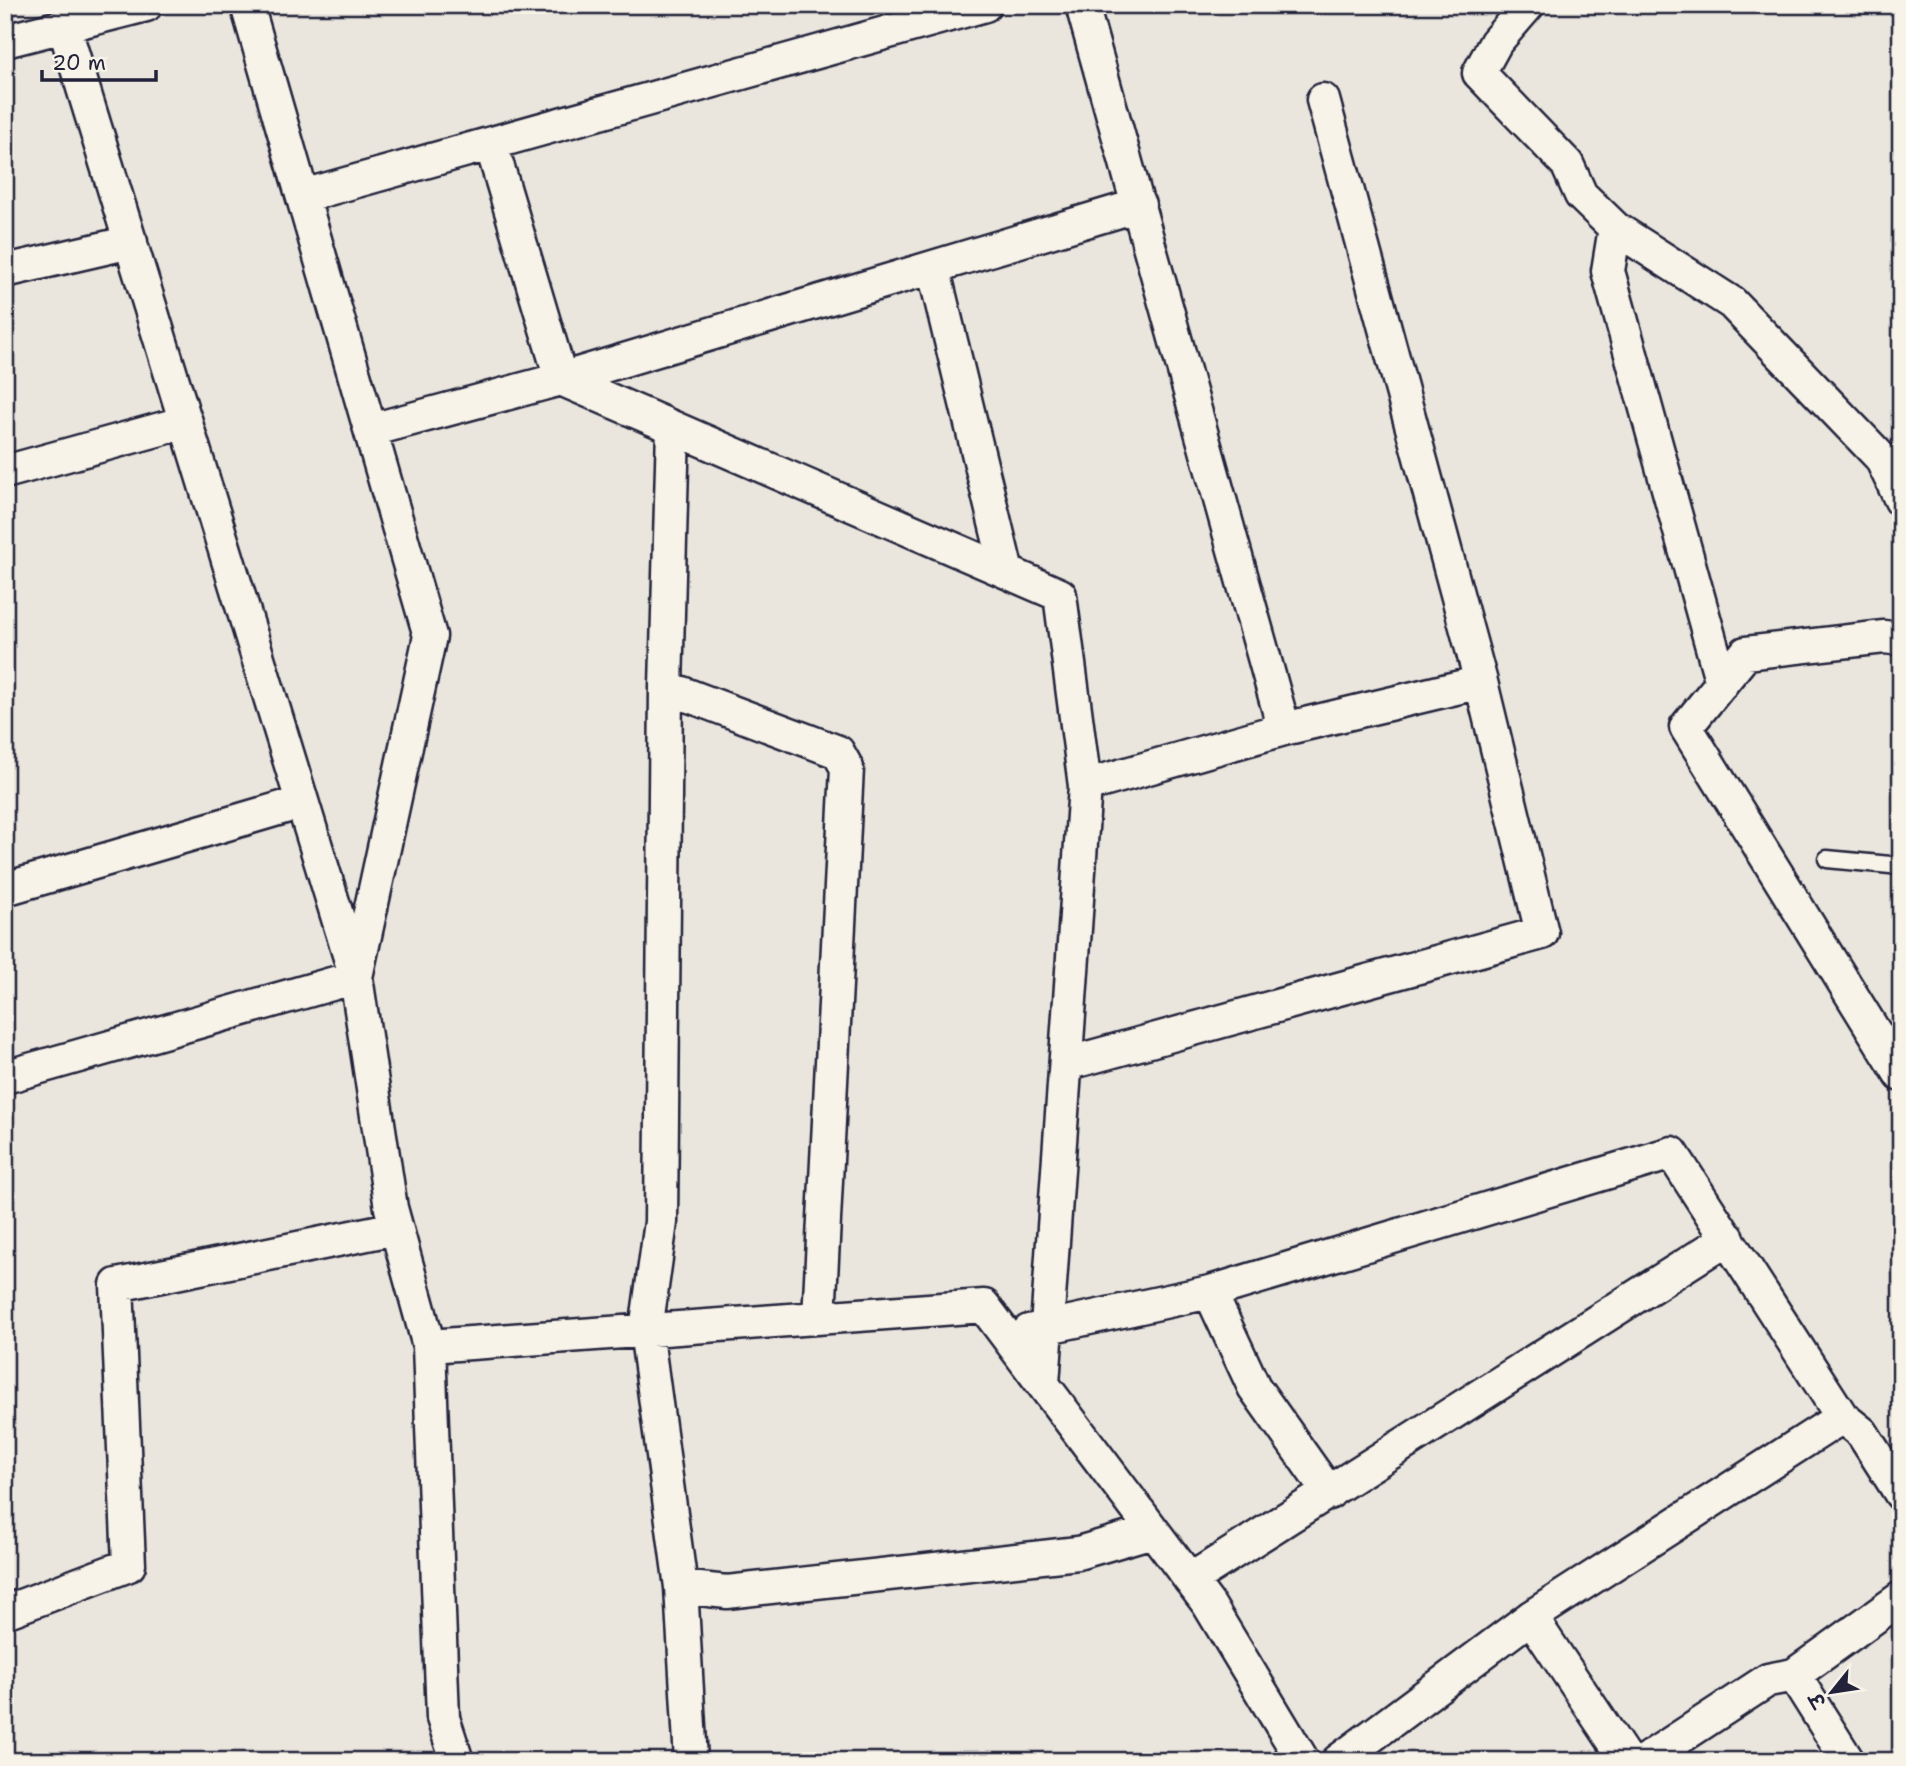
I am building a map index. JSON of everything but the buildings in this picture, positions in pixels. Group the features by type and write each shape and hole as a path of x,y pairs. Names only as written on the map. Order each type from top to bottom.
{"street":[{"path":"5,41 146,5"},
{"path":"247,5 430,636 356,977"},
{"path":"303,196 491,144 919,14 985,5"},
{"path":"1082,5 1284,729"},
{"path":"1528,5 1496,42 1479,73 1567,164 1581,195 1615,228 1732,303 1881,458 1901,500"},
{"path":"64,26 356,977 396,1228 429,1346 443,1717 457,1761"},
{"path":"1066,1064 1542,933 1481,682 1323,100"},
{"path":"491,144 561,379 1060,595 1085,786 1043,1384"},
{"path":"371,430 561,379 1139,205"},
{"path":"1615,228 1608,271 1722,683"},
{"path":"5,271 131,242"},
{"path":"933,267 1007,572"},
{"path":"5,472 186,422"},
{"path":"673,428 666,687 661,1222 646,1330 681,1587 691,1761"},
{"path":"1901,639 1884,637 1746,653 1686,727 1775,850 1901,1075"},
{"path":"1085,786 1284,729 1481,682"},
{"path":"666,687 838,752 847,768 818,1318"},
{"path":"5,889 302,802"},
{"path":"5,1077 356,977"},
{"path":"1008,1338 1047,1326 1210,1292 1672,1153 1842,1417 1862,1433 1901,1494"},
{"path":"5,1612 129,1565 117,1285 396,1228"},
{"path":"1190,1580 1728,1238"},
{"path":"1210,1292 1254,1387 1329,1493"},
{"path":"429,1346 984,1306 1209,1605 1303,1761"},
{"path":"1338,1761 1531,1617 1842,1417"},
{"path":"681,1587 727,1592 1078,1553 1153,1531"},
{"path":"1644,1761 1768,1680 1794,1675 1901,1598"},
{"path":"1531,1617 1627,1761"},
{"path":"1794,1675 1848,1761"}],"lane":[{"path":"1827,859 1901,866"}]}
